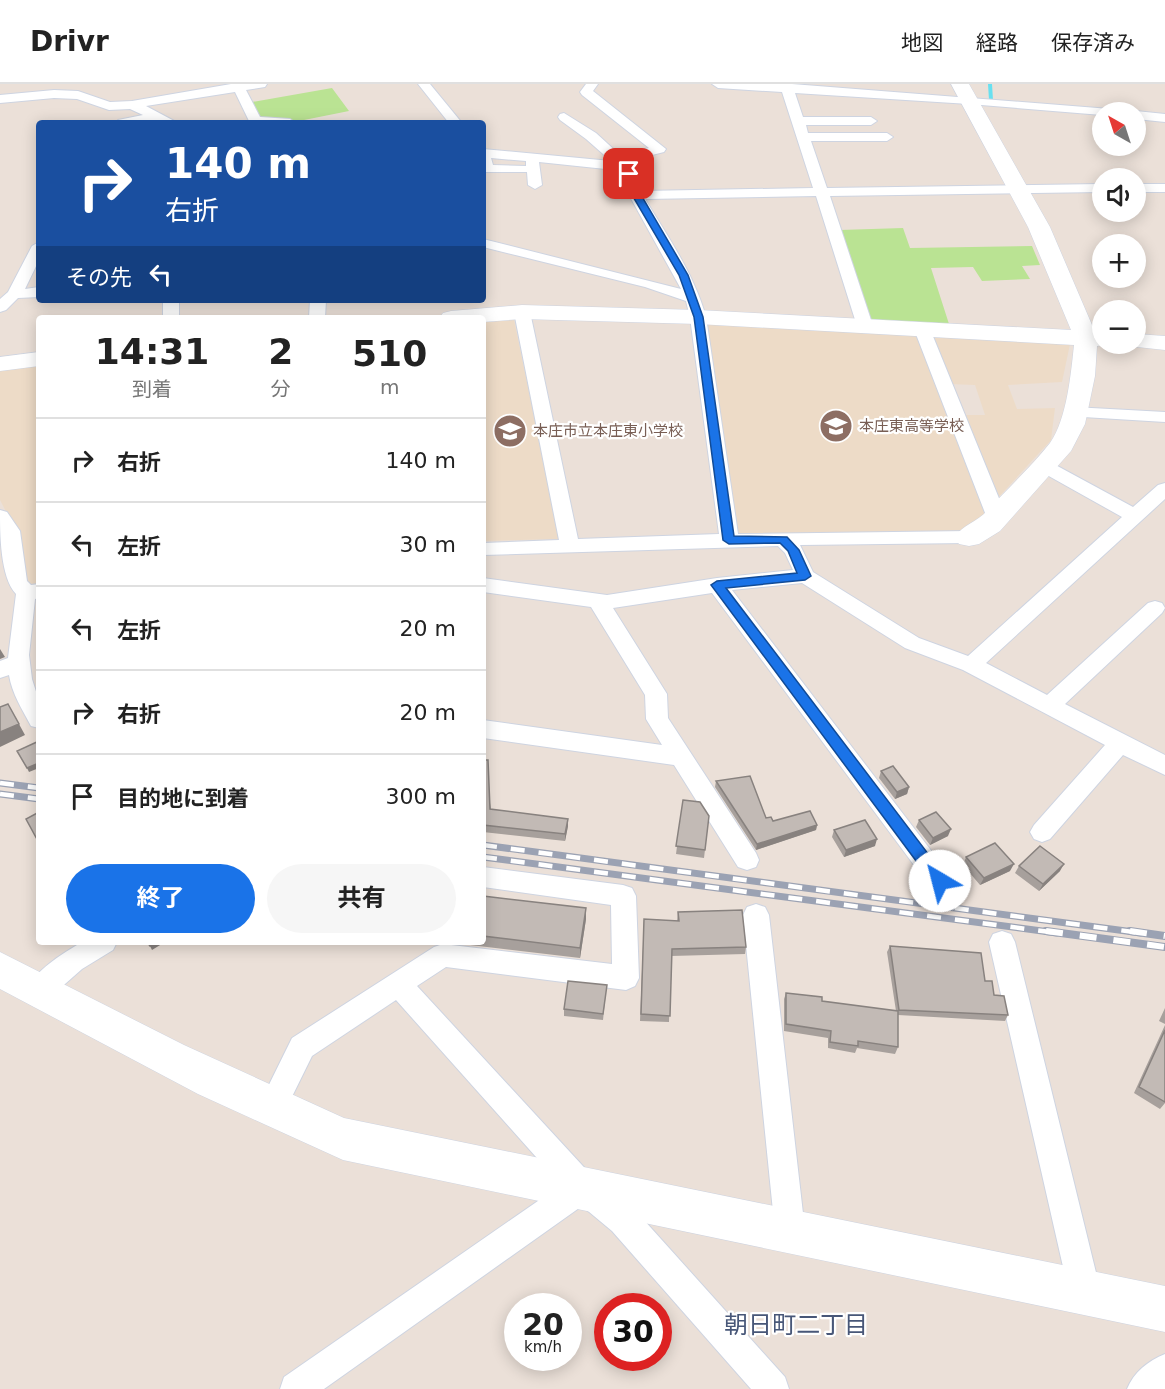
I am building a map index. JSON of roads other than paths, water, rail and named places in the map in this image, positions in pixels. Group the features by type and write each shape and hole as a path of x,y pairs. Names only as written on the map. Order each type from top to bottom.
{"street":[{"path":"28,96 61,84"},
{"path":"0,99 78,95 109,106 132,105 261,84"},
{"path":"424,84 454,120"},
{"path":"486,165 487,169 533,164 618,163 660,149 586,92 592,84"},
{"path":"718,84 964,92 1092,110"},
{"path":"238,86 255,120"},
{"path":"787,86 819,191 865,326"},
{"path":"964,92 1039,227 1092,334"},
{"path":"132,105 165,120"},
{"path":"136,120 155,116"},
{"path":"1146,116 1165,118"},
{"path":"564,117 591,136 629,174 636,195 683,275 696,308 729,540"},
{"path":"798,121 871,121"},
{"path":"802,137 887,137"},
{"path":"533,164 535,185"},
{"path":"636,195 1092,188"},
{"path":"1146,188 1165,188"},
{"path":"486,244 650,284 696,308"},
{"path":"0,307 14,294 36,252"},
{"path":"14,294 36,292"},
{"path":"486,315 522,312 696,308 865,326 1092,338"},
{"path":"522,312 570,547"},
{"path":"922,329 997,518"},
{"path":"1146,342 1165,343"},
{"path":"486,549 729,540 969,537 990,525 997,518 1044,466 1066,437 1072,424 1073,412 1092,345"},
{"path":"0,364 36,359"},
{"path":"1073,412 1165,417"},
{"path":"1044,466 1133,515"},
{"path":"971,665 1133,515 1165,489"},
{"path":"0,516 10,531 17,583 32,592 20,631 20,661 24,691 36,714"},
{"path":"783,539 793,550 805,576 912,643 971,665 1165,766"},
{"path":"486,585 607,602 717,585 805,576"},
{"path":"717,585 940,881"},
{"path":"598,601 656,694 657,719 747,860"},
{"path":"1050,705 1155,608"},
{"path":"0,670 20,661"},
{"path":"486,729 683,757"},
{"path":"1042,832 1121,742"},
{"path":"271,1109 302,1047 399,985 443,949 626,978 623,896 486,877"},
{"path":"756,915 790,1231"},
{"path":"1002,942 1085,1293"},
{"path":"39,991 74,961 99,945"},
{"path":"0,969 111,1031 271,1109 343,1139 584,1187 1165,1309"},
{"path":"399,985 584,1187 623,1220 773,1389"},
{"path":"296,1389 584,1187"},
{"path":"1143,1389 1165,1370"}],"waterway":[{"path":"990,84 991,100"}],"railway":[{"path":"0,783 36,788"},
{"path":"0,794 36,799"},
{"path":"486,845 1141,933"},
{"path":"486,857 1057,933"},
{"path":"1046,931 1165,947"},
{"path":"1130,931 1165,936"}],"place":[{"name":"本庄東高等学校","path":"836,426"},
{"name":"本庄市立本庄東小学校","path":"510,431"}],"district":[{"name":"朝日町二丁目","path":"796,1325"}]}
